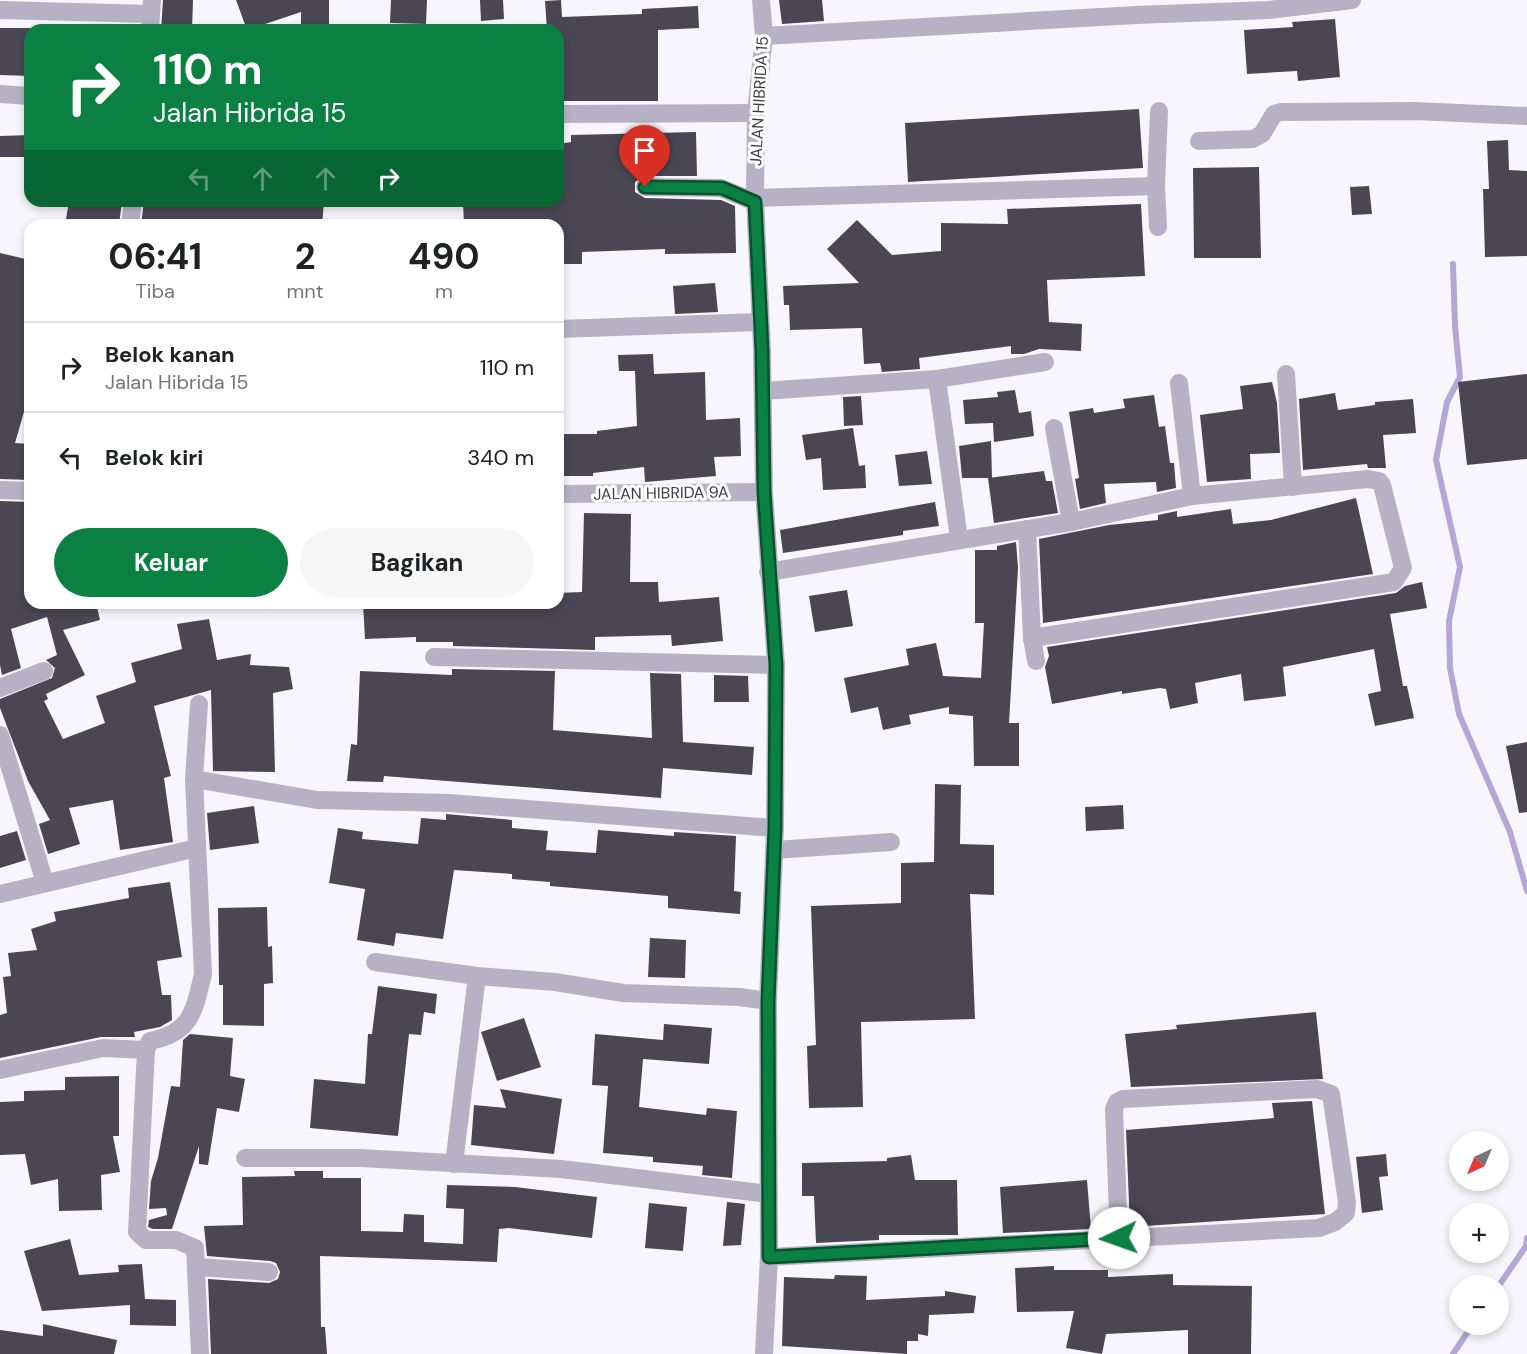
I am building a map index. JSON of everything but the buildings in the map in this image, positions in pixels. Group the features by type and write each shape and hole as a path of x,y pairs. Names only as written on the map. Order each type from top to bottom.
{"street":[{"name":"JALAN HIBRIDA 15","path":"761,0 764,36 756,112 755,200 763,391 764,492 776,665 775,828 768,1001 769,1257 764,1354"},
{"path":"764,36 1136,7 1269,5 1352,0"},
{"path":"0,10 151,14"},
{"path":"0,94 24,96"},
{"path":"1158,227 1156,186 1160,111"},
{"path":"1199,141 1253,139 1262,134 1274,114 1281,112 1414,111 1527,116"},
{"path":"564,114 756,112"},
{"path":"645,187 722,188 755,200 1156,186"},
{"path":"564,329 760,322"},
{"path":"763,391 937,379 1045,362"},
{"path":"1286,374 1293,487"},
{"path":"937,379 959,539"},
{"path":"1179,383 1192,496"},
{"path":"1053,428 1071,522"},
{"path":"768,572 1071,522 1192,496 1368,479 1379,481 1403,568 1394,582 1032,638"},
{"path":"0,490 24,491"},
{"name":"JALAN HIBRIDA 9A","path":"564,494 764,492"},
{"path":"1026,529 1032,638 1036,661"},
{"path":"434,657 776,665"},
{"path":"0,688 44,671"},
{"path":"199,704 194,779 203,974 196,1003 186,1026 170,1037 150,1041 146,1050 137,1232 146,1240 166,1239 187,1243 195,1248 198,1267 200,1354"},
{"path":"0,735 45,883"},
{"path":"194,779 317,800 449,803 775,828"},
{"path":"774,850 891,842"},
{"path":"0,894 197,848"},
{"path":"375,962 477,976 555,982 623,993 739,997 768,1001"},
{"path":"454,1164 477,976"},
{"path":"0,1070 103,1048 146,1050"},
{"path":"769,1257 1319,1228 1335,1222 1346,1213 1347,1202 1331,1094 1317,1089 1123,1099 1117,1102 1114,1109 1119,1238"},
{"path":"245,1158 360,1158 561,1169 770,1194"},
{"path":"198,1267 269,1272"}],"waterway":[{"path":"1453,264 1455,326 1460,377 1447,402 1436,460 1460,567 1449,621 1450,668 1459,714 1510,832 1527,891"},
{"path":"1506,1275 1526,1246 1527,1238"},
{"path":"1453,1354 1466,1335"}],"route":[{"path":"645,187 722,188 755,202 762,350 764,492 776,665 775,828 768,1001 769,1257 1119,1238"}]}
